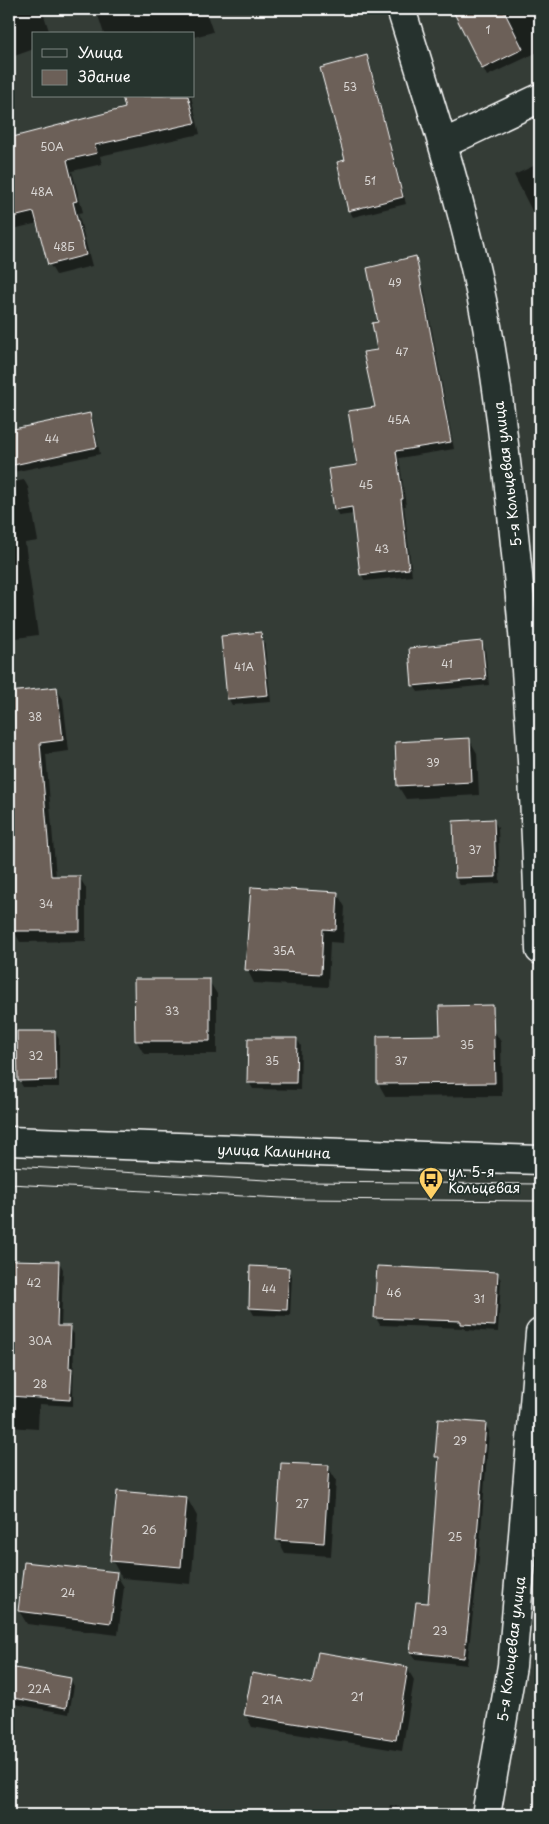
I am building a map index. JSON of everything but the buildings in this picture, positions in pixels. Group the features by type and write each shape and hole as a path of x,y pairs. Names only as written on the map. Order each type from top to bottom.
{"street":[{"name":"5-я Кольцевая улица","path":"401,9 443,144 482,300 501,420 523,616 537,830 540,950"},
{"path":"443,144 540,98"},
{"name":"улица Калинина","path":"9,1142 540,1160"},
{"name":"5-я Кольцевая улица","path":"486,1815 512,1666 540,1333"}],"tram line":[{"path":"9,1166 303,1182 540,1184"},
{"path":"9,1184 302,1199 540,1201"}],"place":[{"name":"ул. 5-я Кольцевая","path":"431,1200"}]}
